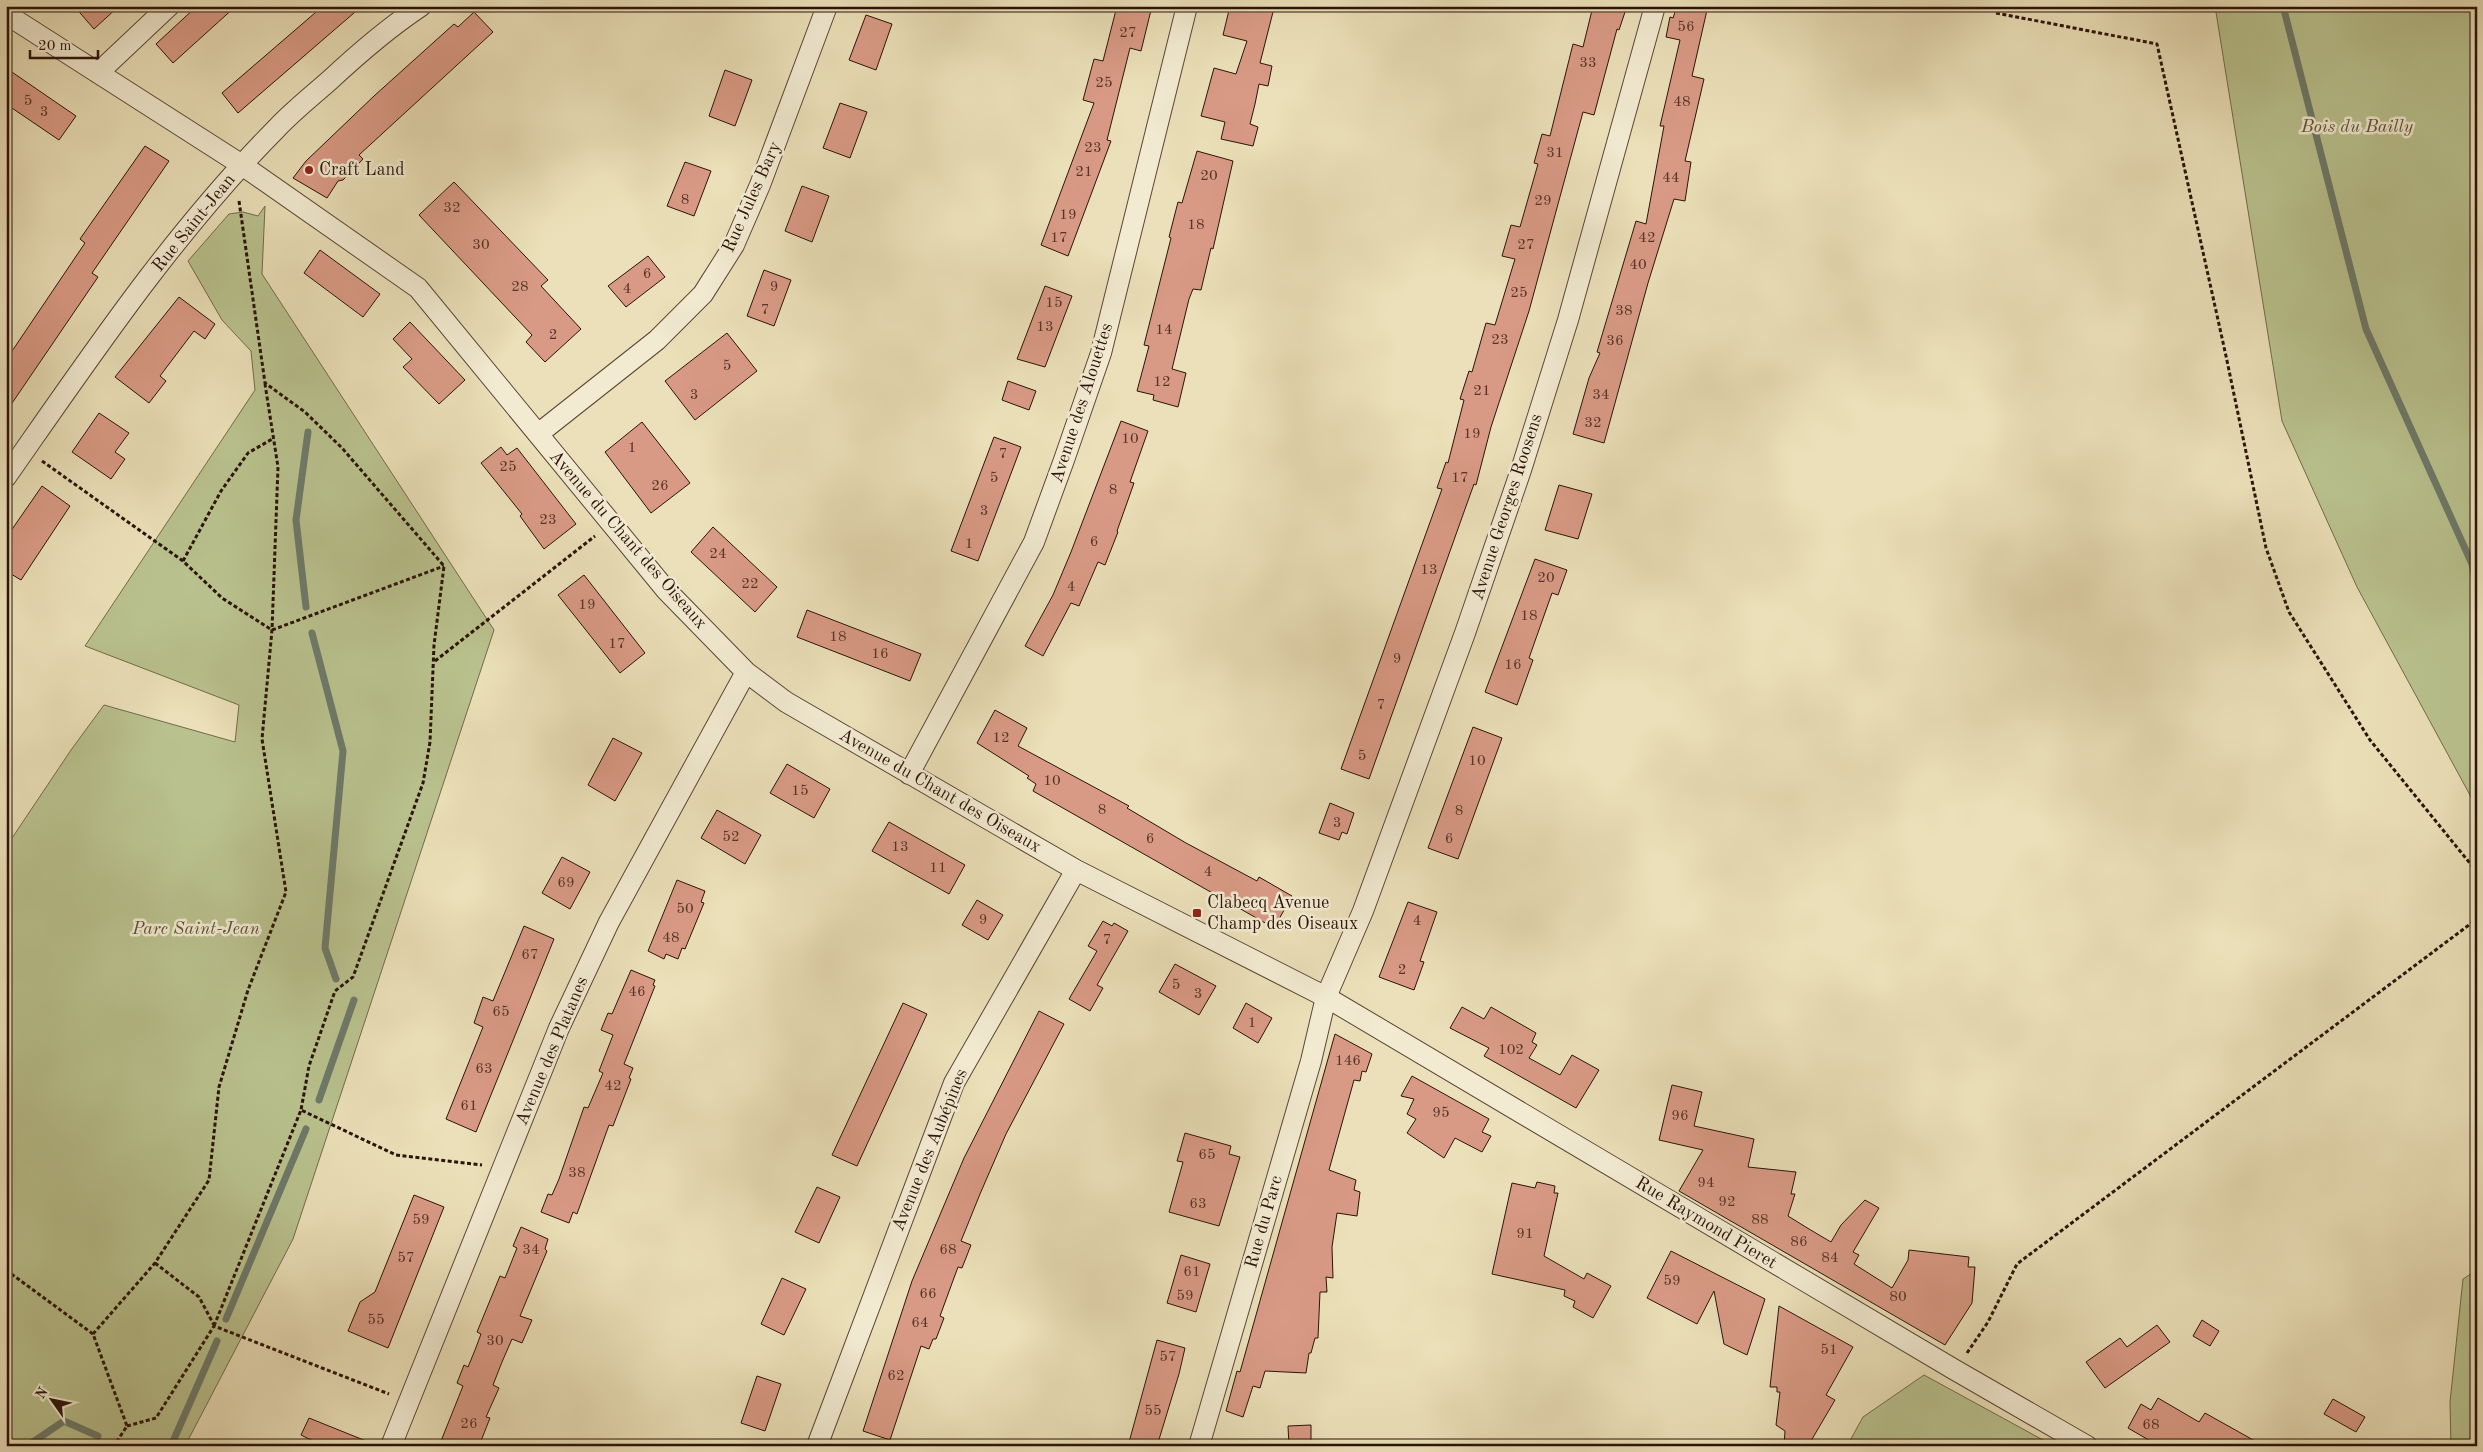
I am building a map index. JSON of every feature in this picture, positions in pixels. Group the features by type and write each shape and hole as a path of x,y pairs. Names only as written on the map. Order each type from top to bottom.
{"street":[{"path":"98,73 169,6"},
{"name":"Rue Saint-Jean","path":"6,477 80,370 138,291 226,183 278,127 381,34 421,6"},
{"name":"Rue Jules Bary","path":"538,434 657,340 703,294 734,245 760,185 827,6"},
{"name":"Avenue des Alouettes","path":"909,774 1034,542 1064,460 1101,353 1187,6"},
{"name":"Avenue Georges Roosens","path":"1326,997 1370,892 1466,633 1521,470 1568,320 1655,6"},
{"name":"Avenue du Chant des Oiseaux","path":"6,14 242,165 418,288 666,590 746,672 786,702 1076,870 1326,997"},
{"name":"Avenue des Platanes","path":"391,1446 559,1028 609,922 746,672"},
{"name":"Avenue des Aubépines","path":"817,1446 954,1083 1076,870"},
{"name":"Rue Raymond Pieret","path":"1326,997 1955,1370 2087,1446"},
{"name":"Rue du Parc","path":"1199,1446 1311,1061 1326,997"}],"path":[{"path":"1996,13 2157,44 2266,548 2289,612 2370,740 2477,872"},
{"path":"93,1334 155,1263 208,1180 219,1087 248,990 286,892 262,739 272,630 278,467 238,195 226,183"},
{"path":"114,1446 127,1426 156,1418 214,1326 301,1110 309,1066 335,991 353,976 423,783 430,742 434,662 444,566 342,448 305,412 265,383"},
{"path":"183,561 221,491 248,453 274,438"},
{"path":"26,449 183,561 222,598 272,630"},
{"path":"434,662 610,523"},
{"path":"272,630 444,566"},
{"path":"1955,1370 1988,1322 2017,1264 2477,919"},
{"path":"301,1110 396,1155 482,1165 502,1173"},
{"path":"155,1263 199,1297 214,1326 409,1402"},
{"path":"6,1270 93,1334 127,1426"}],"green space":[{"name":"Bois du Bailly","path":"2215,6 2477,6 2477,808 2357,587 2282,421"},
{"name":"Parc Saint-Jean","path":"265,206 262,274 494,630 293,1239 185,1446 6,1446 6,847 71,750 104,705 235,742 239,705 85,646 255,390 251,351 222,320 188,261 229,214 243,212 258,216"},
{"path":"2477,1270 2477,1446 2451,1446 2450,1402 2463,1279"},
{"path":"1924,1375 2054,1446 1847,1446 1863,1417"}],"building":[{"path":"74,6 119,6 94,29"},
{"path":"197,6 236,6 173,63 156,44"},
{"path":"323,6 362,6 238,113 222,93"},
{"path":"1117,6 1152,6 1141,51 1130,48 1107,140 1111,141 1068,256 1041,245 1094,103 1083,100 1094,59 1103,61"},
{"path":"1230,6 1252,6 1273,12 1260,63 1272,66 1268,86 1259,84 1250,124 1258,127 1253,146 1221,139 1225,122 1201,116 1214,68 1236,74 1247,41 1223,35"},
{"path":"1593,6 1627,6 1619,30 1617,29 1594,115 1583,112 1529,311 1491,427 1476,485 1474,484 1369,779 1341,769 1442,489 1437,488 1446,462 1448,463 1464,400 1460,399 1469,371 1472,372 1486,323 1495,325 1515,259 1502,256 1511,225 1520,227 1538,164 1534,163 1542,134 1550,136 1573,44 1583,47"},
{"path":"1677,6 1707,10 1692,76 1704,79 1685,161 1691,162 1685,201 1674,199 1648,283 1604,443 1573,434 1589,378 1600,353 1597,352 1636,221 1646,224 1664,126 1660,126 1680,40 1666,37 1670,17 1673,18"},
{"path":"474,12 493,32 359,155 363,159 343,180 338,181 327,198 293,178 306,161 374,96 454,24 458,27"},
{"path":"866,15 892,24 876,70 849,60"},
{"path":"6,68 76,116 59,140 6,104"},
{"path":"725,70 752,80 735,126 709,116"},
{"path":"840,103 867,112 850,158 823,148"},
{"path":"145,146 169,161 92,273 98,277 6,412 6,360 85,243 80,239"},
{"path":"1197,151 1233,161 1213,249 1211,248 1201,290 1193,289 1189,299 1172,369 1186,373 1178,407 1153,400 1154,395 1137,391 1149,346 1144,345 1171,238 1169,237 1178,202 1182,203"},
{"path":"685,162 711,171 694,216 667,206"},
{"path":"454,182 548,280 541,286 581,329 545,362 526,342 532,335 419,215"},
{"path":"802,186 829,196 812,242 785,231"},
{"path":"320,250 380,294 363,317 304,273"},
{"path":"648,256 665,277 626,307 608,286"},
{"path":"764,270 791,280 774,326 747,316"},
{"path":"1045,286 1072,296 1045,367 1017,359"},
{"path":"179,297 215,324 205,339 194,331 160,376 166,381 149,403 115,377"},
{"path":"410,322 465,380 439,404 403,367 412,359 393,339"},
{"path":"727,333 757,371 695,420 665,381"},
{"path":"1008,381 1036,391 1029,410 1002,400"},
{"path":"99,413 129,433 115,452 125,459 111,479 72,452"},
{"path":"1121,421 1148,431 1130,482 1134,483 1118,532 1105,565 1098,562 1079,606 1071,603 1043,656 1025,646 1053,595"},
{"path":"642,422 690,483 651,513 605,452"},
{"path":"994,437 1021,447 978,561 951,551"},
{"path":"501,447 507,455 517,448 576,524 544,549 520,516 522,514 481,463"},
{"path":"1559,485 1592,494 1578,539 1545,530"},
{"path":"42,486 70,506 21,580 6,571 6,538"},
{"path":"713,527 777,587 755,612 691,552"},
{"path":"1535,559 1567,570 1558,595 1552,593 1529,658 1533,660 1517,705 1485,692"},
{"path":"584,575 645,653 620,673 558,595"},
{"path":"807,610 921,654 910,681 797,637"},
{"path":"995,710 1027,728 1018,746 1129,806 1127,808 1186,843 1257,881 1259,877 1292,896 1274,928 1033,791 1036,784 1027,778 1029,776 977,743"},
{"path":"1473,727 1502,738 1458,859 1428,848"},
{"path":"613,738 642,753 615,801 588,785"},
{"path":"787,764 830,789 814,818 770,793"},
{"path":"1330,803 1354,813 1347,834 1342,832 1339,840 1319,833"},
{"path":"717,810 761,835 745,864 701,838"},
{"path":"889,822 965,865 949,894 872,851"},
{"path":"562,857 590,872 570,909 542,893"},
{"path":"677,880 705,891 701,902 704,903 685,949 682,948 678,959 666,954 664,959 648,951"},
{"path":"977,900 1003,915 988,940 962,925"},
{"path":"1408,902 1437,912 1420,961 1424,962 1414,990 1379,977"},
{"path":"1103,921 1112,926 1114,923 1128,931 1097,985 1103,988 1090,1011 1069,999 1097,951 1088,946"},
{"path":"524,926 554,939 476,1132 446,1119 483,1027 474,1023 483,997 493,1001"},
{"path":"1175,964 1216,986 1199,1015 1159,992"},
{"path":"631,970 655,980 653,985 655,986 624,1064 633,1068 629,1078 631,1079 613,1126 609,1125 577,1214 573,1212 569,1223 541,1212 548,1194 552,1195 559,1179 584,1107 588,1108 603,1073 599,1071 613,1035 601,1030 608,1013 612,1014"},
{"path":"903,1003 927,1014 857,1166 832,1155"},
{"path":"1246,1003 1272,1018 1258,1043 1233,1028"},
{"path":"1462,1007 1484,1019 1491,1007 1536,1033 1532,1042 1537,1045 1529,1058 1560,1075 1572,1055 1599,1070 1576,1108 1484,1056 1489,1048 1450,1028"},
{"path":"1039,1011 1064,1024 1006,1134 980,1194 961,1241 971,1245 962,1268 958,1267 940,1316 944,1318 936,1339 933,1339 929,1349 921,1346 890,1440 863,1431 912,1281 964,1158"},
{"path":"1335,1034 1372,1054 1366,1072 1362,1071 1360,1081 1354,1080 1329,1170 1356,1180 1354,1190 1360,1192 1357,1216 1337,1213 1332,1247 1333,1278 1326,1277 1327,1292 1320,1292 1318,1338 1315,1338 1311,1353 1309,1353 1306,1373 1265,1371 1260,1388 1253,1386 1243,1417 1226,1411 1237,1371 1240,1372"},
{"path":"1412,1076 1489,1119 1482,1132 1491,1136 1482,1152 1455,1138 1444,1158 1407,1133 1416,1119 1407,1114 1414,1099 1401,1096"},
{"path":"1672,1085 1702,1092 1694,1126 1754,1139 1748,1167 1796,1172 1791,1194 1795,1194 1788,1216 1809,1229 1831,1242 1841,1225 1865,1200 1879,1208 1853,1252 1859,1255 1854,1264 1892,1288 1908,1260 1909,1250 1969,1257 1968,1267 1975,1267 1972,1303 1945,1345 1679,1191 1703,1150 1659,1140"},
{"path":"1185,1133 1231,1146 1229,1154 1240,1157 1219,1226 1169,1212 1183,1162 1177,1161"},
{"path":"1537,1182 1555,1186 1554,1193 1558,1193 1544,1256 1584,1279 1587,1273 1611,1286 1593,1318 1573,1307 1575,1301 1564,1296 1565,1290 1492,1274 1512,1183 1535,1188"},
{"path":"817,1187 840,1197 819,1243 795,1232"},
{"path":"414,1195 444,1207 388,1348 348,1331 360,1302 375,1292"},
{"path":"521,1227 548,1239 545,1249 547,1251 520,1316 532,1320 522,1343 512,1339 502,1362 493,1385 499,1388 486,1417 490,1418 479,1446 439,1446 463,1386 457,1383 464,1365 468,1367 475,1350 481,1334 477,1332 500,1276 505,1278 517,1248 513,1246"},
{"path":"1671,1251 1765,1299 1747,1355 1724,1344 1714,1291 1697,1324 1647,1298"},
{"path":"1181,1255 1210,1264 1196,1312 1167,1303"},
{"path":"782,1278 806,1289 784,1335 761,1324"},
{"path":"1779,1306 1853,1347 1826,1395 1835,1400 1808,1446 1784,1446 1785,1431 1776,1425 1780,1392 1777,1392 1777,1387 1770,1387"},
{"path":"2202,1320 2219,1331 2210,1346 2193,1336"},
{"path":"2157,1325 2170,1342 2105,1388 2086,1362 2120,1338 2127,1347"},
{"path":"1157,1340 1185,1348 1179,1374 1157,1446 1128,1446"},
{"path":"757,1376 781,1384 765,1431 741,1423"},
{"path":"2158,1398 2199,1422 2205,1413 2264,1446 2159,1446 2128,1428 2141,1404 2151,1410"},
{"path":"2333,1399 2365,1417 2356,1432 2324,1414"},
{"path":"309,1418 376,1446 311,1446 313,1441 301,1435"},
{"path":"1311,1425 1311,1445 1289,1446 1288,1426"}],"waterway":[{"path":"2283,6 2366,329 2472,564 2477,594"},
{"path":"306,607 296,520 308,432"},
{"path":"312,633 343,751 325,948 336,979"},
{"path":"319,1100 354,1000"},
{"path":"226,1319 306,1129"},
{"path":"171,1446 217,1341"},
{"path":"27,1446 64,1421 98,1436"}],"place":[{"name":"Craft Land","path":"309,170"},
{"name":"Clabecq Avenue Champ des Oiseaux","path":"1197,913"}]}
